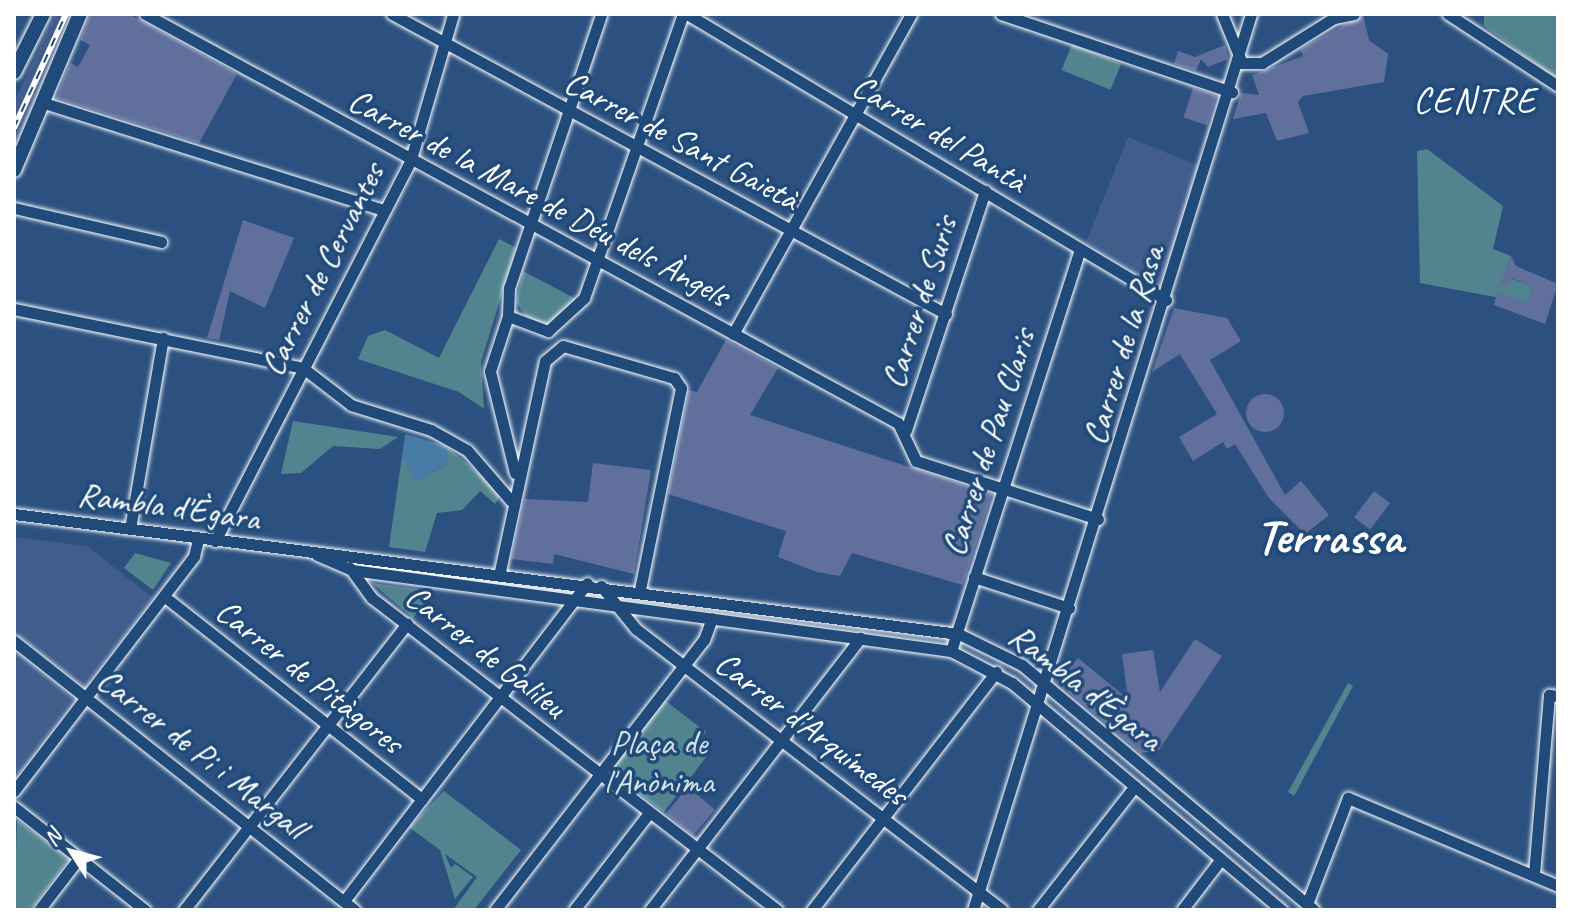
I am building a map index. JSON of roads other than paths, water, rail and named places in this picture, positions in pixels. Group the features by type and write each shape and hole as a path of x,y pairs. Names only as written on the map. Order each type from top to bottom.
{"street":[{"path":"14,72 19,50 43,14"},
{"path":"14,170 80,14"},
{"name":"Carrer de la Mare de Déu dels Àngels","path":"145,14 602,261 906,430"},
{"name":"Carrer de Sant Gaietà","path":"392,14 946,314"},
{"name":"Carrer de Cervantes","path":"215,541 411,159 453,14"},
{"path":"500,571 516,470 490,377 508,316 509,288 535,226 601,14"},
{"path":"508,316 532,331 561,326 602,261 685,14"},
{"name":"Carrer del Pantà","path":"685,14 1166,300"},
{"path":"733,334 911,14"},
{"path":"1001,14 1232,92"},
{"name":"Carrer de la Rasa","path":"1046,684 1242,63 1251,14"},
{"path":"1223,17 1242,63 1262,63 1334,18 1354,14"},
{"path":"1448,14 1475,19 1558,86"},
{"path":"41,102 383,210"},
{"name":"Carrer de Suris","path":"906,430 985,191"},
{"path":"14,208 161,242"},
{"name":"Carrer de Pau Claris","path":"951,651 959,634 1000,488 1080,250"},
{"path":"14,309 303,368 351,405 431,430 467,450 511,501"},
{"path":"130,529 163,338"},
{"path":"511,501 545,361 563,346 679,383 640,589"},
{"path":"906,430 916,461 1098,519"},
{"name":"Rambla d'Ègara","path":"14,514 317,555 373,554 959,634 993,647 1046,684 1311,907"},
{"path":"14,791 165,597 198,540"},
{"path":"352,570 373,554"},
{"name":"Carrer de Galileu","path":"317,555 352,570 364,590 600,776 777,910"},
{"name":"Rambla d'Ègara","path":"352,570 951,651 996,672 1039,705 1282,910"},
{"path":"974,577 1069,608"},
{"path":"344,901 592,583"},
{"name":"Carrer d'Arquímedes","path":"592,583 619,605 636,629 1002,910"},
{"name":"Carrer de Pitàgores","path":"165,597 422,799"},
{"path":"495,910 684,665 712,618"},
{"path":"184,910 407,624"},
{"path":"650,910 860,638"},
{"name":"Carrer de Pi i Margall","path":"14,641 355,910"},
{"path":"812,910 996,672"},
{"path":"973,910 1046,684"},
{"path":"1534,874 1553,696"},
{"path":"1038,910 1135,786"},
{"path":"1311,907 1348,798 1554,884 1558,871"},
{"path":"14,807 145,910"},
{"path":"574,910 649,813"},
{"path":"39,910 79,858"},
{"path":"1182,910 1221,859"}],"railway":[{"path":"14,128 66,14"}],"district":[{"name":"CENTRE","path":"1475,101"},
{"name":"Terrassa","path":"1329,537"}],"park label":[{"name":"Plaça de l'Anònima","path":"659,762"}]}
